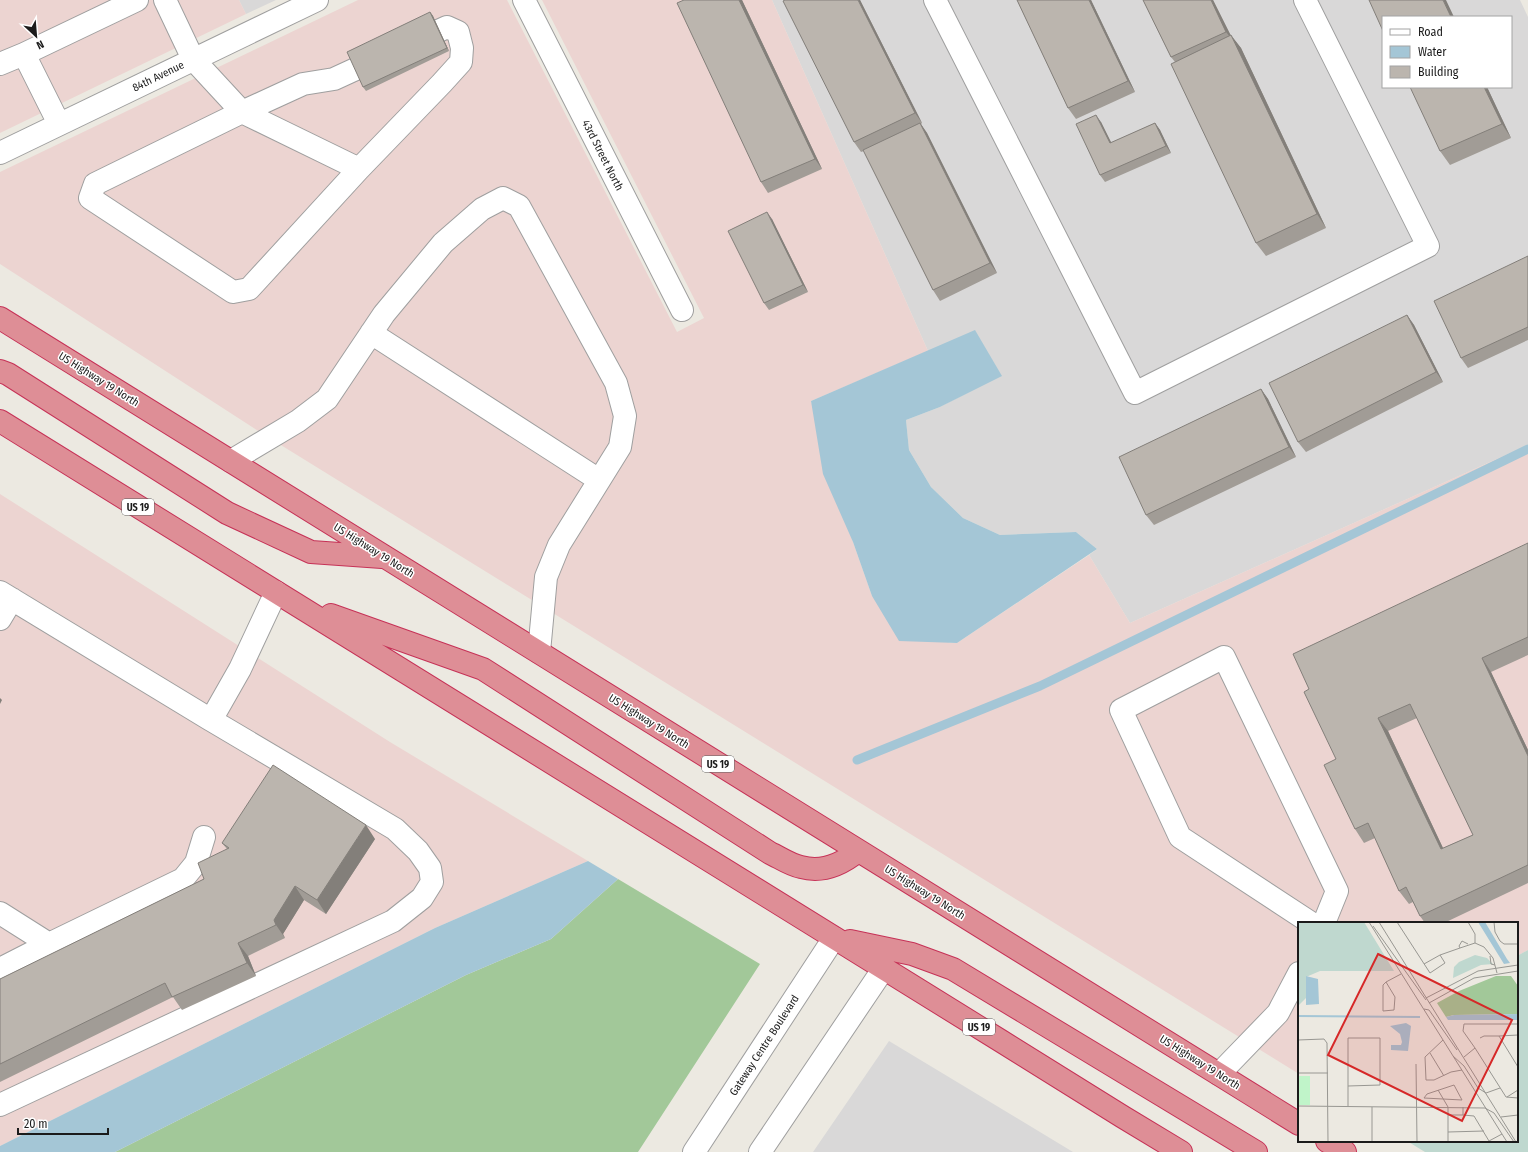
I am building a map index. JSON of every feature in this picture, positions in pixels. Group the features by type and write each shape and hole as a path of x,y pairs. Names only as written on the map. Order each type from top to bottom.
{"highway":[{"name":"US Highway 19 North","path":"0,318 1298,1123"},
{"path":"0,371 8,374 227,513 311,552 386,557"},
{"name":"US 19","path":"0,421 884,968 1122,1118 1181,1152"},
{"path":"282,596 483,669 770,852 801,867 816,869 832,866 846,860 858,850"},
{"path":"834,938 912,954 953,968 1256,1152"},
{"path":"1329,1142 1345,1152"}],"street":[{"path":"0,64 137,0"},
{"path":"165,0 193,59 242,112 359,169"},
{"name":"84th Avenue","path":"0,153 317,0"},
{"name":"43rd Street North","path":"524,0 682,310"},
{"path":"935,0 1135,394 1428,246 1305,0"},
{"path":"447,27 458,32 462,48 461,62 359,169 249,289 233,292 90,198 95,184 242,112 303,84 334,79 447,27"},
{"path":"24,54 59,124"},
{"path":"231,461 298,421 327,399 384,314 443,243 482,209 503,198 519,206 616,383 624,416 620,447 559,545 546,577 539,652"},
{"path":"372,333 599,480"},
{"path":"0,619 6,595 211,720 395,829 418,851 430,868 432,882 422,898 393,921 0,1105"},
{"path":"211,720 282,596"},
{"path":"1309,922 1180,837 1121,710 1224,657 1337,891 1324,922"},
{"path":"0,969 183,880 196,863 204,837"},
{"path":"0,912 49,944"},
{"name":"Gateway Centre Boulevard","path":"694,1152 834,938"},
{"path":"760,1152 884,968"},
{"path":"1219,1074 1278,1014 1298,975"}],"shaded area":[{"path":"0,0 239,0 246,14 0,133"},
{"path":"239,0 276,0 246,14"},
{"path":"358,0 507,0 677,332 704,318 542,0 772,0 928,351 811,401 853,542 872,596 950,643 957,643 1089,555 1130,623 1528,445 1528,950 1518,955 1518,922 1298,922 1298,1073 263,434 0,264 0,172"},
{"path":"772,0 1520,0 1528,17 1528,445 1130,623 1089,555 1097,549 1076,532 1000,535 963,518 931,487 909,450 906,420 940,407 1001,375 975,331 928,351"},
{"path":"0,494 390,742 588,861 435,928 0,1146"},
{"path":"1528,950 1528,1152 1425,1152 1409,1142 1518,1142 1518,955"},
{"path":"889,1041 1073,1152 813,1152"}],"green space":[{"path":"618,879 760,964 638,1152 115,1152 466,975 551,939"}],"water":[{"path":"975,330 1002,376 940,407 906,420 909,450 931,487 963,518 1000,535 1076,532 1097,549 957,643 899,641 872,596 853,542 823,474 811,401"},
{"path":"588,861 618,879 551,939 466,975 115,1152 0,1152 0,1146 435,928"}],"building":[{"path":"684,0 739,0 815,159 761,182 677,3"},
{"path":"858,0 915,113 854,142 783,1"},
{"path":"1017,0 1089,0 1128,81 1068,108"},
{"path":"1143,0 1211,0 1226,32 1171,57"},
{"path":"1369,0 1443,0 1451,16 1382,16 1382,29"},
{"path":"430,12 447,48 363,87 347,52"},
{"path":"1231,35 1317,214 1256,243 1171,64"},
{"path":"1410,88 1484,88 1502,124 1440,151"},
{"path":"1096,115 1110,143 1155,123 1166,146 1100,175 1076,124"},
{"path":"920,123 990,263 933,290 863,150"},
{"path":"767,212 803,285 764,303 728,231"},
{"path":"1528,256 1528,327 1461,358 1434,301"},
{"path":"1407,315 1436,372 1298,442 1269,383"},
{"path":"1261,389 1289,447 1146,515 1119,457"},
{"path":"1528,543 1528,637 1482,658 1528,756 1528,865 1420,916 1406,887 1399,891 1368,823 1355,829 1324,765 1336,759 1304,692 1309,689 1293,654","holes":["1410,704 1473,835 1441,849 1378,718"]},
{"path":"273,765 366,825 317,900 295,886 274,920 276,925 238,943 247,963 172,997 165,983 0,1064 0,979 204,879 198,863 229,848 222,843"}],"waterway":[{"path":"857,760 1040,686 1528,449"}]}
